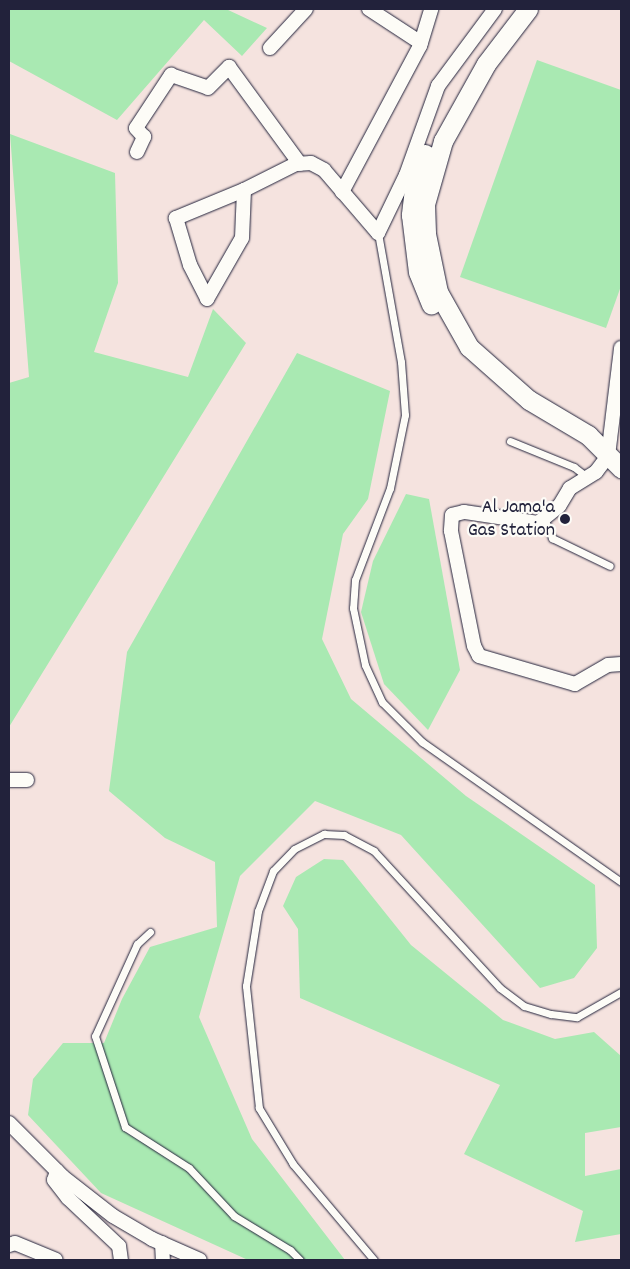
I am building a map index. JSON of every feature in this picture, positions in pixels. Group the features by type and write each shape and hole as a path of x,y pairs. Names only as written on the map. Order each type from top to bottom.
{"main road":[{"path":"515,9 462,82 431,138 414,189 411,215 418,272 436,315 460,352 498,391 524,410 617,459"},
{"path":"528,9 486,64 442,141 425,204 426,234 438,292 469,347 529,400 588,435 617,459"}],"street":[{"path":"270,48 306,9"},
{"path":"369,9 421,43"},
{"path":"342,192 421,43 431,9"},
{"path":"244,190 242,238 207,298 190,265 176,218 300,164 311,163 324,170 378,233 406,175 438,86 495,9"},
{"path":"137,152 144,136 136,128 171,75 208,88 229,67 300,164"},
{"path":"621,348 617,459 570,488 559,506 538,523 464,512 452,515 451,531 476,651 479,656 512,668 575,684 608,665 621,664"},
{"path":"9,780 27,780"},
{"path":"9,1122 57,1171 113,1216 162,1243 200,1260"},
{"path":"57,1171 54,1180 68,1198 119,1246 121,1260"},
{"path":"9,1245 14,1243 56,1260"},
{"path":"162,1243 163,1260"}],"lane":[{"path":"378,233 401,362 405,415 390,488 354,580 354,618 365,665 382,702 422,742 621,882"},
{"path":"510,441 574,467 588,477"},
{"path":"544,518 552,538 610,566"},
{"path":"374,1260 293,1164 260,1108 246,986 258,911 273,871 294,849 324,834 344,835 374,851 500,988 524,1006 551,1014 577,1016 621,992"},
{"path":"150,932 138,944 95,1036 125,1127 189,1168 234,1216 290,1250 300,1260"}],"green space":[{"path":"9,9 226,9 267,28 242,56 204,20 117,120 9,61"},
{"path":"537,60 621,90 621,286 606,328 460,277"},
{"path":"10,134 115,173 118,283 94,352 188,377 213,309 246,343 9,727 9,383 29,377"},
{"path":"297,353 390,391 368,499 343,534 322,639 351,699 466,796 595,885 597,948 574,978 540,988 401,835 315,801 240,876 199,1017 252,1139 345,1260 248,1260 101,1193 28,1115 33,1079 63,1043 104,1043 122,999 150,947 217,927 215,862 165,838 109,791 127,652"},
{"path":"406,494 429,499 460,670 428,730 384,684 361,612 373,561"},
{"path":"324,859 343,860 411,945 503,1020 555,1039 594,1032 621,1056 621,1127 585,1133 585,1176 621,1169 621,1234 575,1242 583,1211 464,1154 500,1085 300,998 298,929 283,906 296,877"}],"place":[{"name":"Al Jama'a Gas Station","path":"565,519"}]}
